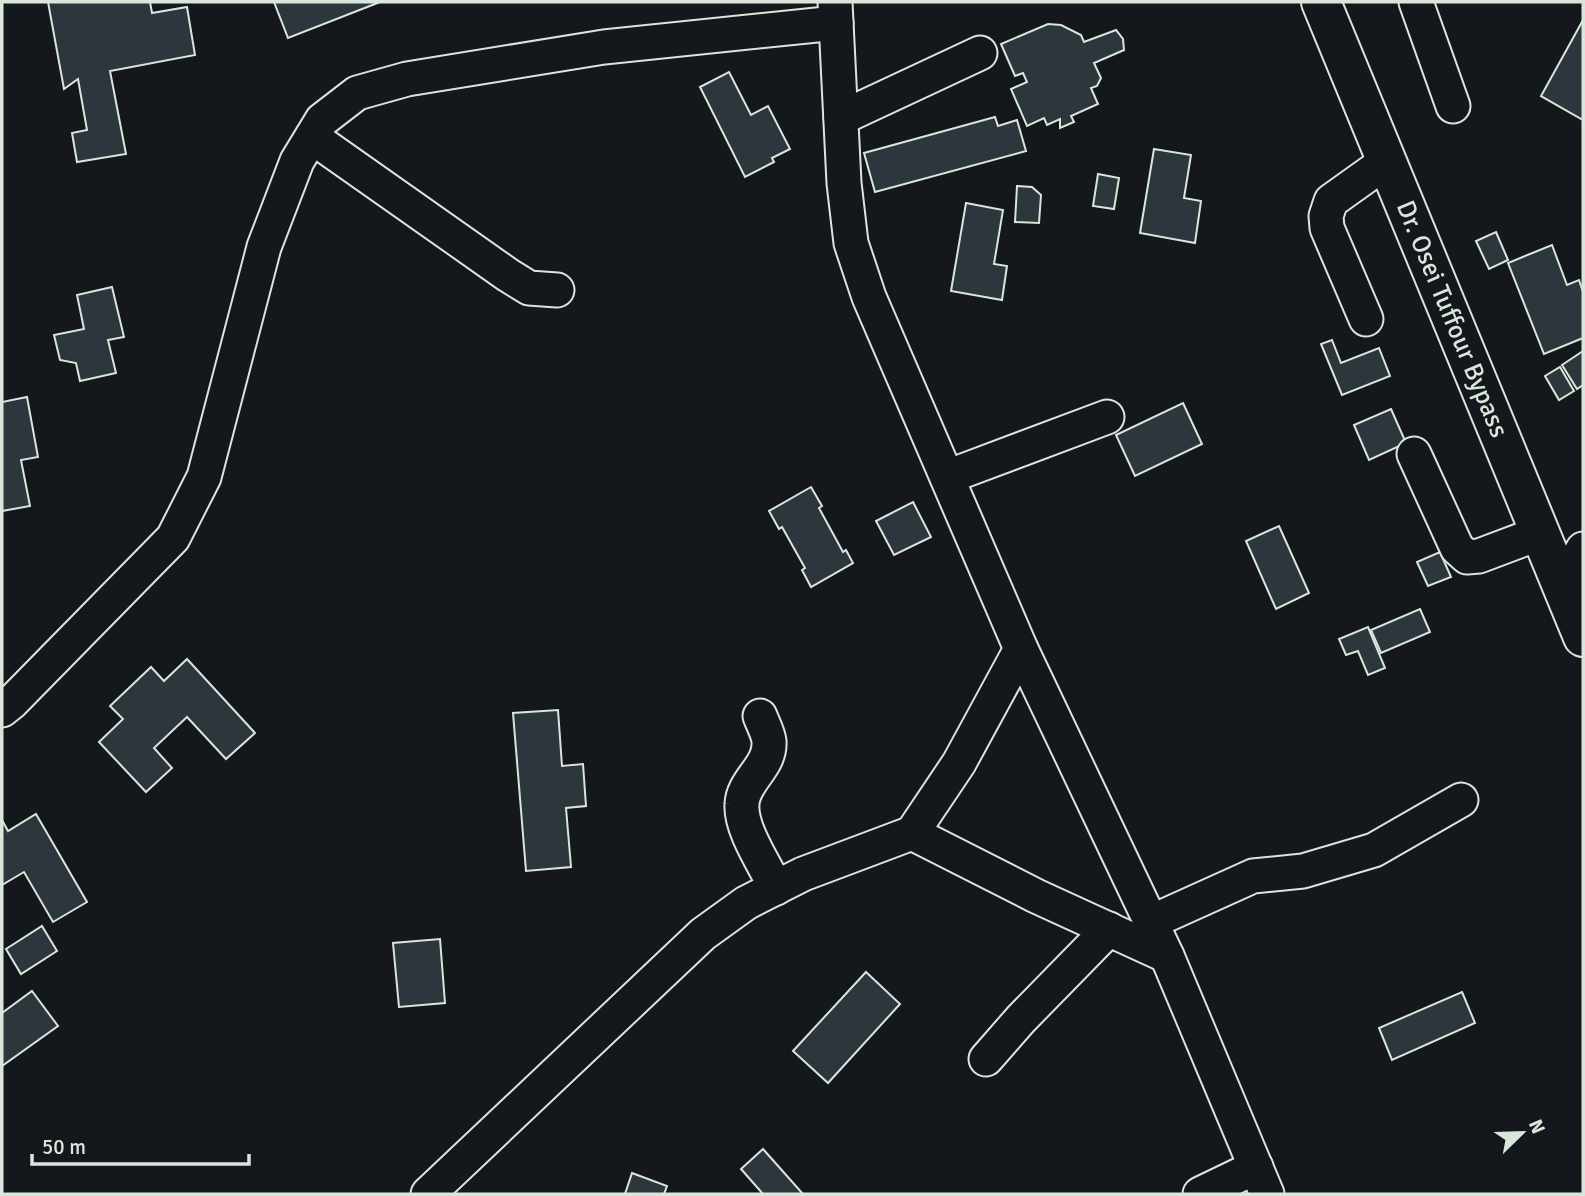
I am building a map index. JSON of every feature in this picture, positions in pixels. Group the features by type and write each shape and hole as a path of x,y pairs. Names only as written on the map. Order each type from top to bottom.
{"highway":[{"name":"Dr. Osei Tuffour Bypass","path":"1321,2 1583,637"}],"street":[{"path":"1416,2 1453,106"},
{"path":"2,709 12,702 173,538 204,477 264,247 297,161 322,120 357,93 407,79 835,12 844,183 851,243 869,297 1021,649 1167,957 1262,1181 1200,1194"},
{"path":"841,118 980,53"},
{"path":"312,137 508,275 529,288 557,289"},
{"path":"1366,320 1327,228 1326,216 1331,201 1387,161"},
{"path":"947,477 1107,417"},
{"path":"1414,454 1457,548 1467,557 1479,556 1540,533"},
{"path":"1562,586 1583,549"},
{"path":"428,1194 704,934 746,903 803,874 912,833 958,763 1021,649"},
{"path":"760,716 769,740 768,757 743,792 742,814 776,888"},
{"path":"1151,922 1253,876 1303,871 1374,850 1461,800"},
{"path":"912,833 1167,957"},
{"path":"986,1059 1109,929"}],"building":[{"path":"48,2 150,2 152,13 187,7 195,55 110,71 126,154 77,162 72,133 87,130 78,79 64,89"},
{"path":"274,2 380,2 288,38"},
{"path":"1583,20 1583,120 1541,96"},
{"path":"1048,24 1061,25 1081,35 1084,42 1116,30 1123,39 1124,50 1094,63 1101,78 1097,86 1091,88 1098,104 1071,116 1074,122 1060,128 1060,119 1047,125 1044,118 1027,126 1011,89 1027,82 1023,73 1015,76 1001,44"},
{"path":"729,72 751,115 768,106 790,149 772,158 774,162 745,177 700,87"},
{"path":"995,117 998,126 1017,120 1026,151 875,192 864,153"},
{"path":"1154,149 1191,155 1184,198 1201,201 1195,243 1140,233"},
{"path":"1098,174 1119,178 1114,209 1093,206"},
{"path":"1017,186 1032,187 1041,195 1039,223 1015,222"},
{"path":"966,203 1003,210 994,264 1007,266 1002,300 951,291"},
{"path":"1496,232 1508,260 1489,269 1476,241"},
{"path":"1552,245 1567,285 1579,280 1583,292 1583,338 1544,354 1508,263"},
{"path":"112,287 124,337 108,340 116,373 80,381 76,363 60,360 54,335 84,329 77,295"},
{"path":"1332,340 1341,363 1379,348 1390,376 1342,395 1321,344"},
{"path":"1583,351 1583,385 1577,389 1562,365"},
{"path":"1560,367 1574,391 1559,400 1545,376"},
{"path":"27,397 38,457 21,460 30,506 2,511 2,402"},
{"path":"1183,403 1202,444 1135,476 1116,435"},
{"path":"1391,409 1406,443 1369,460 1354,425"},
{"path":"811,487 843,552 846,550 853,563 811,587 802,570 805,568 782,527 779,529 769,511"},
{"path":"913,502 931,537 894,555 876,521"},
{"path":"1279,526 1309,593 1276,609 1246,541"},
{"path":"1440,552 1451,577 1428,586 1417,562"},
{"path":"1420,609 1430,632 1381,653 1371,630"},
{"path":"1368,627 1385,668 1368,675 1358,651 1346,655 1339,639"},
{"path":"187,659 255,733 226,759 187,717 154,748 172,768 146,792 99,742 123,719 110,706 151,667 164,681"},
{"path":"558,710 562,766 583,764 586,806 566,808 571,867 526,871 513,713"},
{"path":"36,814 87,902 53,922 24,872 2,885 2,820 8,831"},
{"path":"42,926 57,951 21,974 6,949"},
{"path":"440,939 445,1003 399,1007 393,943"},
{"path":"866,972 900,1004 828,1083 793,1051"},
{"path":"32,991 58,1026 2,1066 2,1013"},
{"path":"1462,992 1475,1023 1392,1060 1379,1028"},
{"path":"763,1149 803,1194 763,1194 741,1169"},
{"path":"632,1173 667,1186 664,1194 625,1194"}]}
